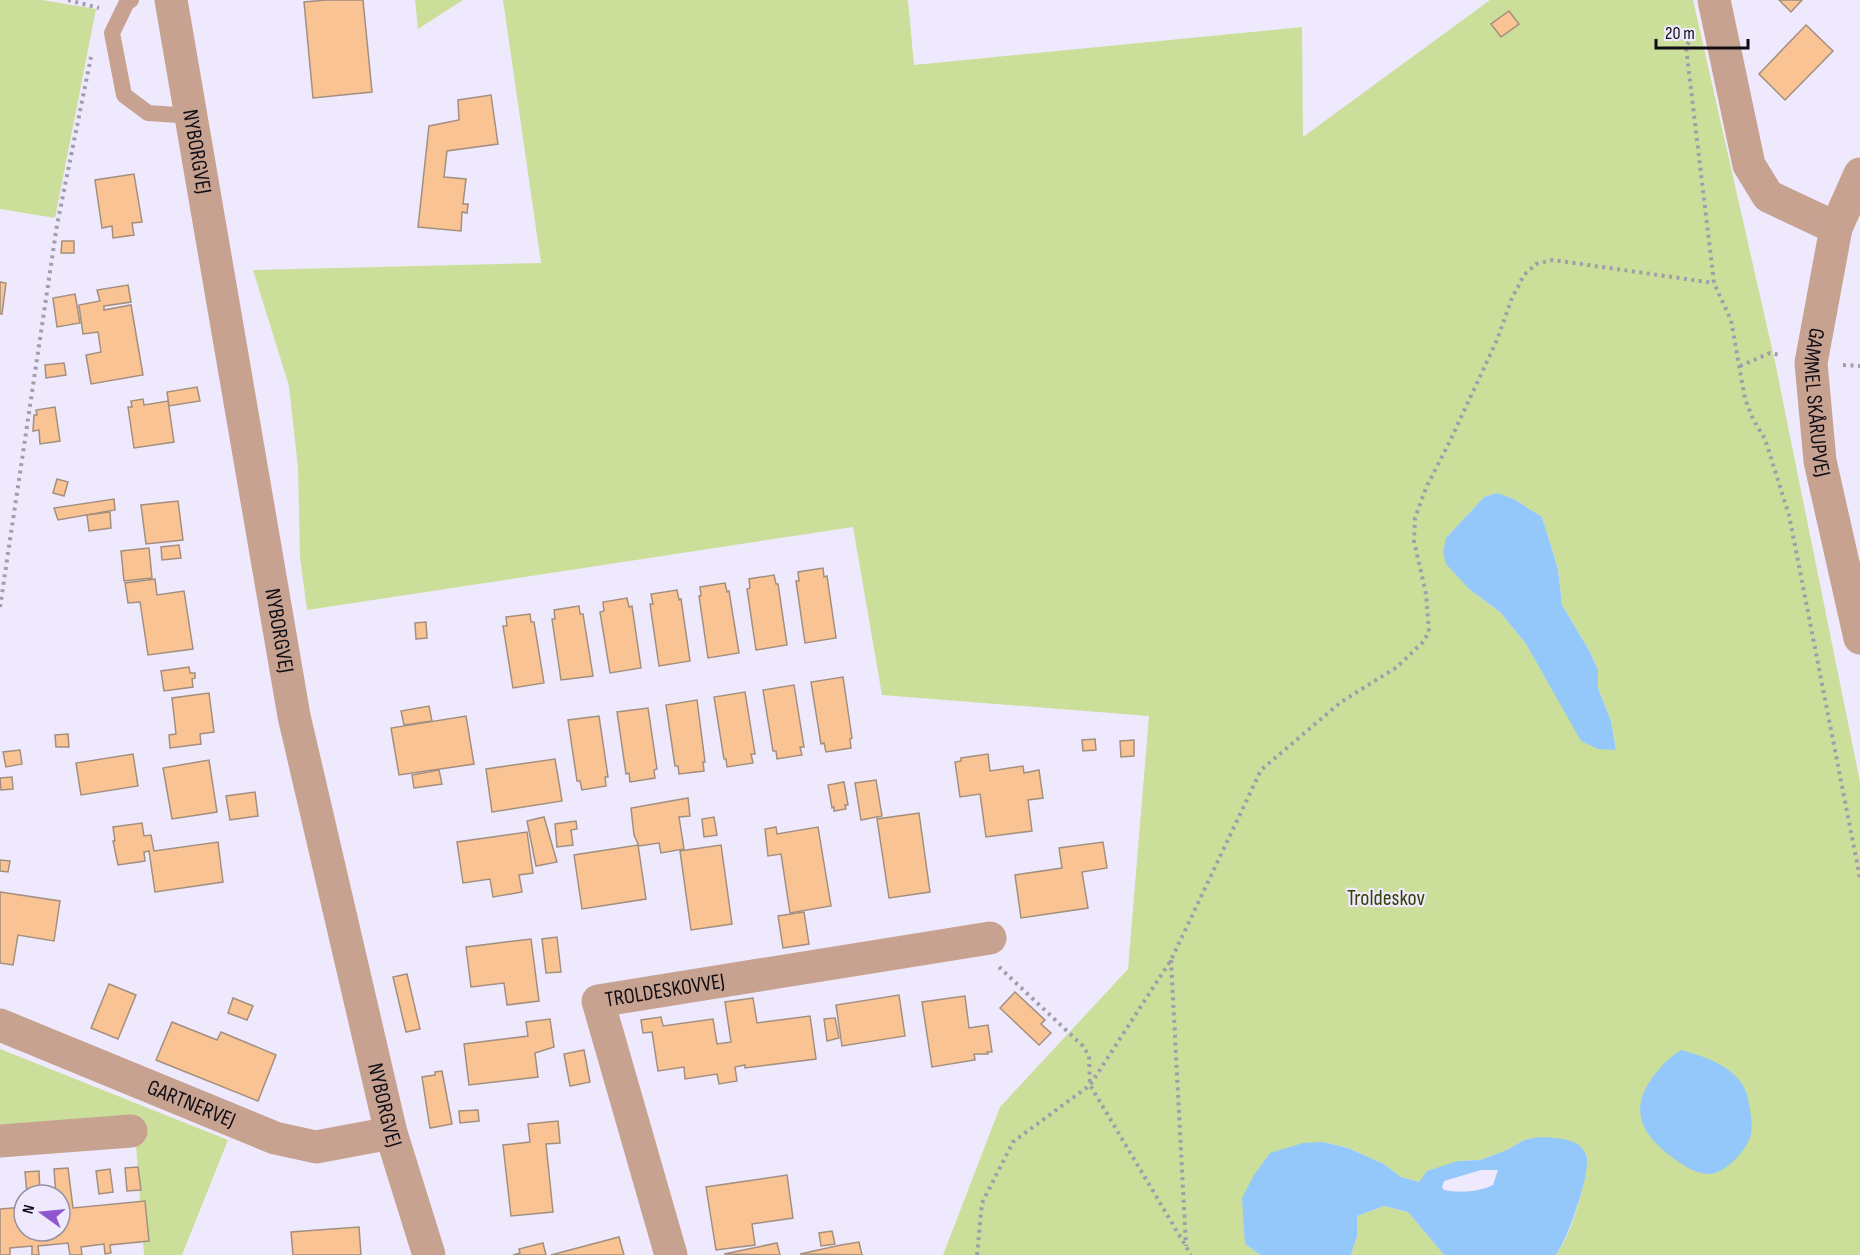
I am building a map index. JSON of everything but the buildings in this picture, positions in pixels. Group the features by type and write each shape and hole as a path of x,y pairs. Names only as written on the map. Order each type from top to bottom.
{"street":[{"name":"NYBORGVEJ","path":"171,0 294,716 391,1133 429,1255"},
{"path":"1716,8 1749,165 1768,196 1836,228"},
{"name":"GAMMEL SKÅRUPVEJ","path":"1860,174 1836,228 1820,461 1860,638"},
{"name":"TROLDESKOVVEJ","path":"671,1255 598,1001 990,938"},
{"name":"GARTNERVEJ","path":"0,1024 275,1138 316,1147 391,1133"},
{"path":"0,1141 130,1131"}],"lane":[{"path":"131,0 112,33 124,95 148,113 192,116"}],"path":[{"path":"68,0 97,7"},
{"path":"1716,8 1692,33 1686,48 1714,284 1731,320 1745,399 1765,439 1789,515 1860,878"},
{"path":"0,607 57,225 91,57 112,33"},
{"path":"977,1255 982,1203 1013,1142 1090,1085 1171,960 1261,770 1341,702 1396,667 1423,642 1429,632 1426,594 1414,541 1415,518 1426,488 1497,340 1512,298 1524,275 1536,264 1553,260 1714,284"},
{"path":"1740,366 1770,353 1826,364 1842,355"},
{"path":"1851,366 1860,366"},
{"path":"990,938 994,963 1083,1046 1089,1056 1090,1085 1191,1255"},
{"path":"1171,960 1186,1247"}],"green space":[{"path":"0,0 42,0 96,9 55,218 0,209"},
{"path":"415,0 463,0 418,29"},
{"name":"Troldeskov","path":"503,0 908,0 914,65 1302,27 1303,137 1490,0 1693,0 1775,362 1860,782 1860,1255 1556,1255 1568,1233 1577,1207 1587,1155 1524,1140 1507,1150 1480,1160 1458,1161 1419,1182 1401,1177 1384,1164 1348,1148 1323,1142 1245,1244 1260,1255 943,1255 1000,1107 1128,969 1149,716 882,695 853,527 307,610 300,557 298,468 289,386 253,270 541,263","holes":["1497,493 1514,499 1542,517 1558,569 1562,605 1589,650 1598,670 1598,688 1611,721 1616,750 1546,678 1526,644 1500,612 1469,589 1446,538 1484,497"]},
{"path":"0,1049 228,1140 182,1255 144,1255 134,1118 0,1125"},
{"path":"1384,1206 1408,1212 1444,1255 1351,1255 1357,1236 1357,1216"}],"water":[{"path":"1497,493 1514,499 1542,517 1558,569 1562,605 1589,650 1598,670 1598,688 1611,721 1616,750 1598,749 1581,741 1526,644 1500,612 1469,589 1446,564 1443,552 1446,538 1484,497"},
{"path":"1681,1050 1712,1060 1731,1071 1744,1088 1748,1098 1752,1123 1750,1138 1732,1162 1713,1174 1697,1172 1684,1166 1662,1150 1642,1122 1641,1101 1645,1090 1662,1066"},
{"path":"1539,1137 1566,1139 1580,1146 1587,1156 1585,1180 1577,1208 1556,1255 1444,1255 1408,1212 1384,1206 1357,1216 1357,1236 1351,1255 1260,1255 1245,1244 1242,1198 1254,1175 1270,1153 1303,1143 1323,1142 1348,1148 1384,1164 1401,1177 1419,1182 1427,1171 1458,1161 1480,1160 1507,1150 1524,1140","holes":["1481,1170 1498,1170 1493,1185 1482,1189 1456,1191 1444,1190 1442,1187 1444,1181"]}]}
